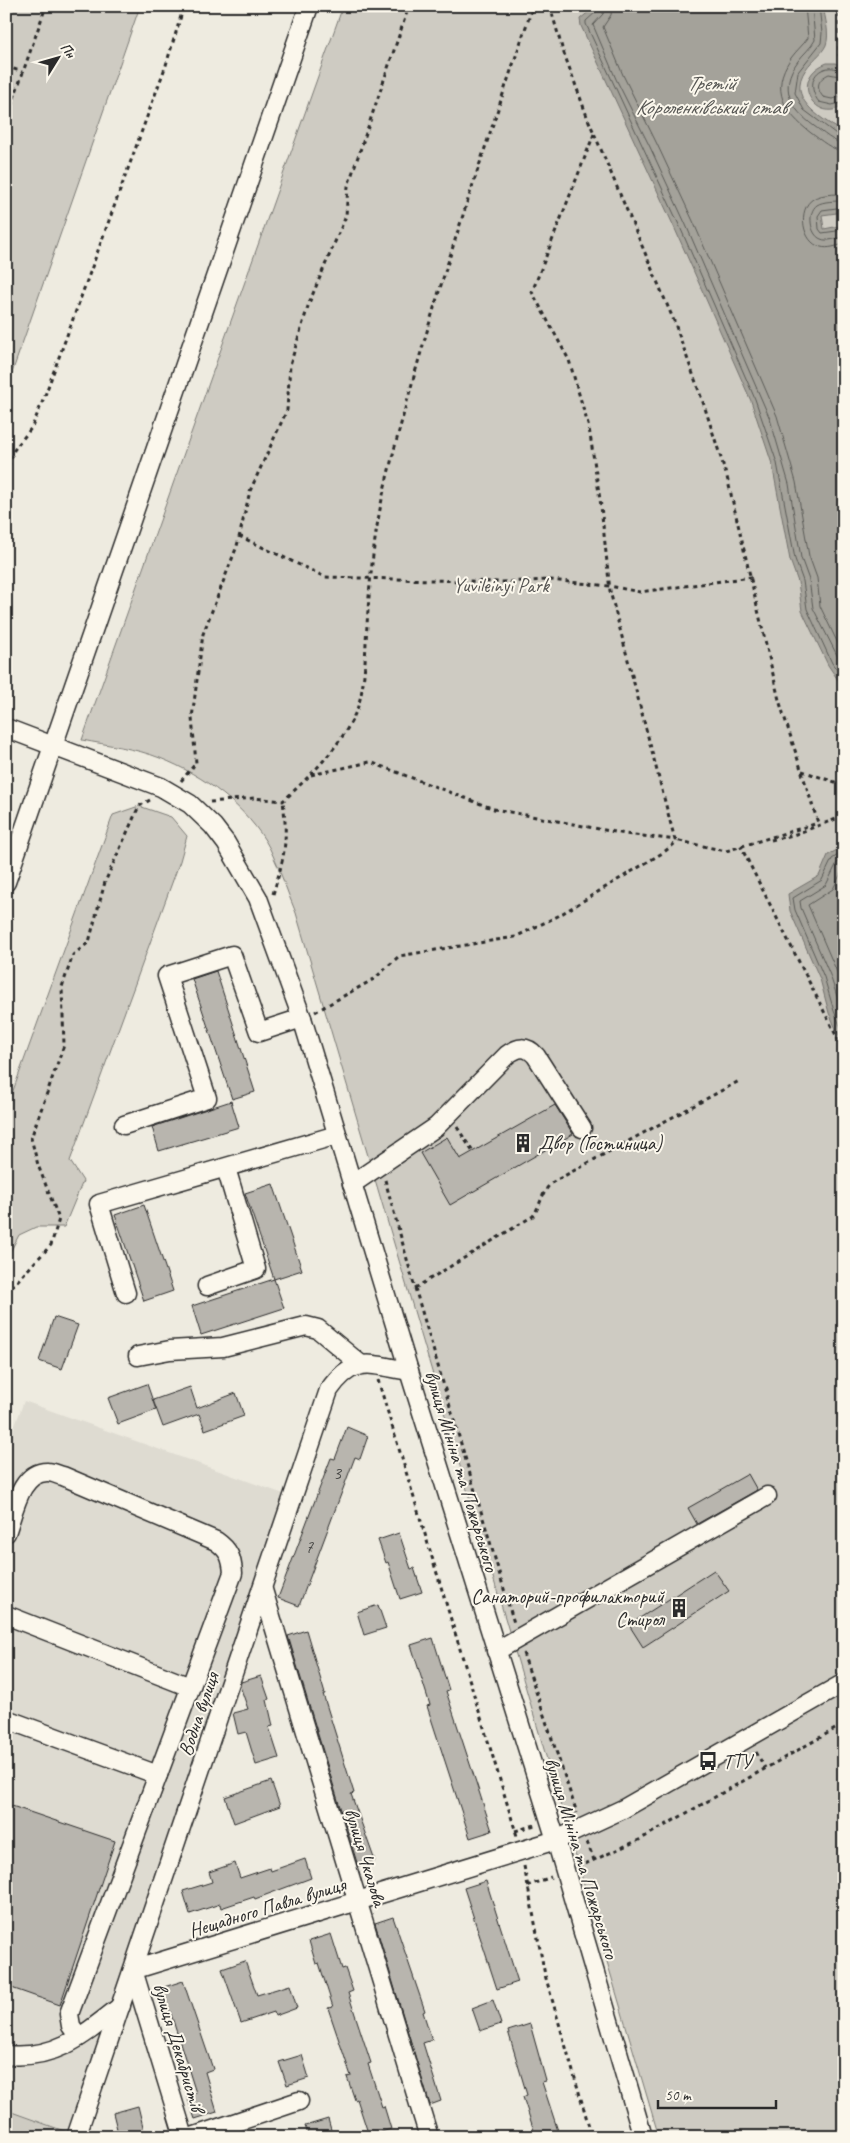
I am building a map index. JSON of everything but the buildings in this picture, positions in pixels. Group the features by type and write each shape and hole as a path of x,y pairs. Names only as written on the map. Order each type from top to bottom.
{"street":[{"path":"6,882 309,6"},
{"name":"вулиця Мініна та Пожарського","path":"6,728 168,791 190,804 213,826 226,843 249,880 266,916 302,1018 409,1371 556,1840 643,2137"},
{"path":"124,1125 207,1098 167,976 232,955 259,1032 302,1018"},
{"path":"352,1184 420,1139 450,1115 507,1055 516,1049 524,1048 530,1050 536,1056 582,1128"},
{"path":"126,1293 99,1204 338,1135"},
{"path":"207,1286 256,1269 226,1168"},
{"path":"138,1356 170,1350 199,1350 223,1347 306,1326 318,1329 366,1365 409,1371"},
{"name":"Водна вулиця","path":"76,2137 263,1590 329,1390 337,1377 347,1369 366,1365"},
{"path":"6,1533 25,1482 37,1474 48,1472 63,1476 207,1537 226,1548 232,1559 233,1573 69,2014 71,2026 79,2037"},
{"path":"496,1651 767,1496"},
{"name":"вулиця Чкалова","path":"263,1590 429,2137"},
{"path":"6,1614 190,1687"},
{"name":"Нещадного Павла вулиця","path":"133,1970 556,1840 623,1810 844,1683"},
{"path":"6,1719 158,1775"},
{"name":"вулиця Декабристів","path":"133,1970 184,2137"},
{"path":"6,2055 26,2057 48,2053 79,2037 121,2005"},
{"name":"вулиця Декабристів","path":"192,2137 299,2101"}],"path":[{"path":"6,121 46,6"},
{"path":"6,474 14,450 32,427 44,398 166,65 184,6"},
{"path":"6,1293 50,1245 59,1219 38,1165 31,1138 64,1045 62,987 73,955 89,942 105,882 139,806 178,785 196,762 192,718 203,634 239,536 250,491 288,410 290,365 309,303 346,216 348,186 409,6"},
{"path":"190,804 254,798 283,801 310,776 346,730 357,708 363,678 372,551 385,487 417,367 496,116 533,6"},
{"path":"550,6 562,48 594,134 674,321 704,405 727,477 752,577 779,700 818,824"},
{"path":"839,6 839,55 844,60"},
{"path":"6,66 22,72"},
{"path":"594,134 532,292 569,360 589,428 601,506 609,586 651,750 676,840 678,840"},
{"path":"239,536 325,577 502,582 550,580 609,586 640,592 752,577"},
{"path":"310,776 370,762 494,809 625,834 678,840 726,851 793,835 818,824 844,816"},
{"path":"802,771 844,785"},
{"path":"266,916 284,856 287,831 283,801"},
{"path":"302,1018 374,979 399,956 516,937 558,916 664,852 678,840"},
{"path":"741,847 844,1051"},
{"path":"415,1288 533,1216 538,1209 546,1187 553,1182 741,1080"},
{"path":"450,1115 473,1152"},
{"path":"381,1165 415,1288 518,1638 594,1860"},
{"path":"366,1365 521,1850 545,1976 592,2137"},
{"path":"527,1886 640,1840 844,1724"}],"shaded area":[{"path":"24,1401 292,1497 67,2132 6,2110 6,1450"}],"green space":[{"path":"6,6 140,6 6,390"},
{"name":"Yuvileinyi Park","path":"343,6 844,6 844,2129 835,2137 659,2137 296,913 277,864 261,834 250,819 208,783 160,758 131,749 82,740"},
{"path":"139,806 171,817 187,836 180,861 70,1161 83,1181 64,1227 36,1227 19,1235 6,1260 6,1110 113,815"},
{"path":"6,2110 67,2132 64,2137 6,2137"}],"water":[{"name":"Третій Короленківський став","path":"596,6 823,6 827,31 826,45 806,69 801,79 800,89 802,98 808,106 844,135 844,212 822,215 824,229 844,225 844,689 828,665 802,611 798,582 790,560 772,464 751,401 675,229 581,26 580,19"},
{"path":"827,63 835,63 844,67 844,105 834,110 824,109 816,105 810,97 807,88 809,79 815,70"},
{"path":"844,846 844,1047 829,1013 820,979 790,911 788,894 819,876 828,855"}],"place":[{"name":"Двор (Гостиница)","path":"523,1143"},
{"name":"Санаторий-профилакторий Стирол","path":"679,1608"},
{"name":"ТТУ","path":"708,1761"}]}
